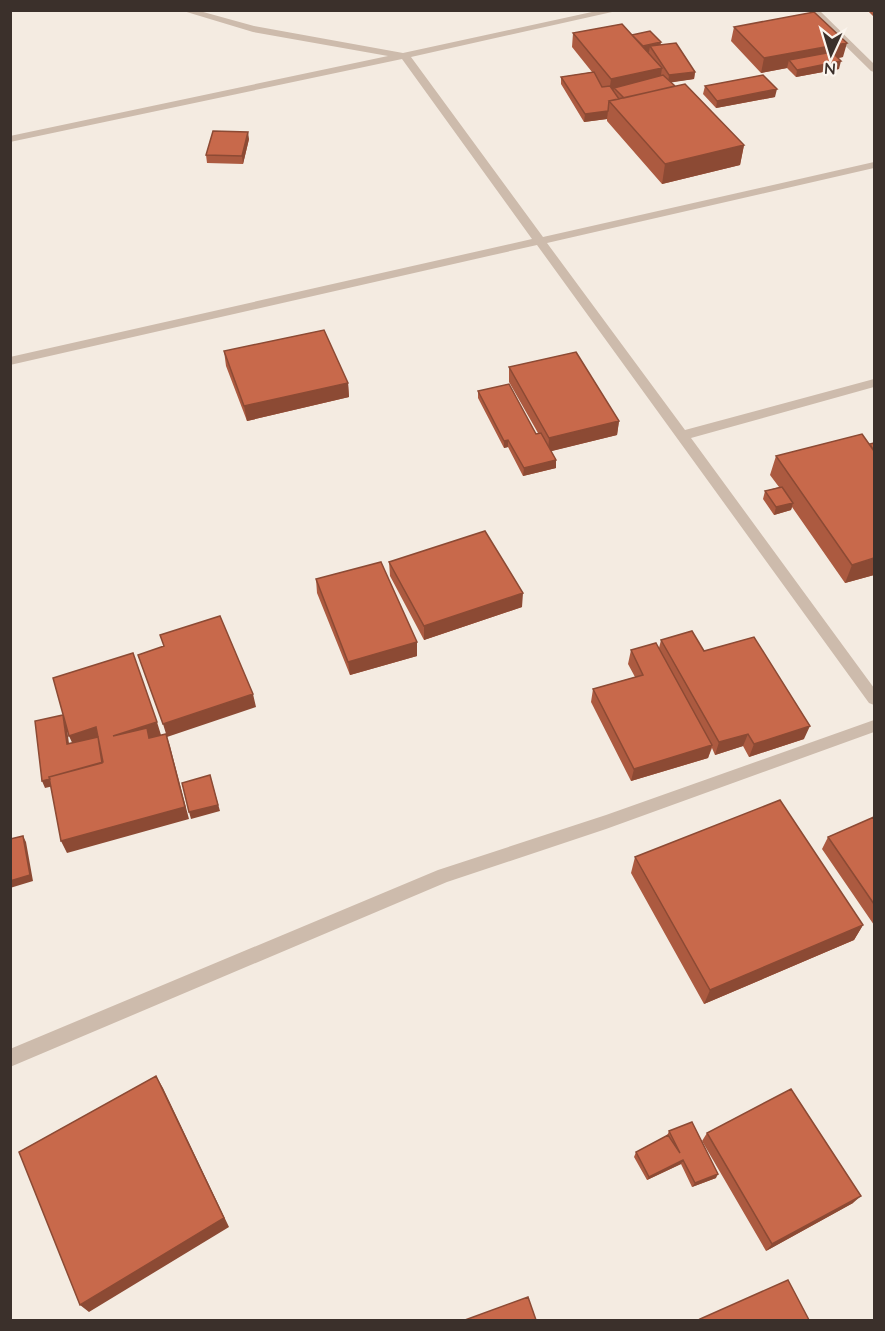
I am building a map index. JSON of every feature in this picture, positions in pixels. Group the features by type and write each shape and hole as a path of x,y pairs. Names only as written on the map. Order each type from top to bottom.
{"street":[{"path":"184,10 253,28 405,56 874,699"},
{"path":"10,139 617,10"},
{"path":"813,10 874,69"},
{"path":"10,361 874,165"},
{"path":"681,436 874,383"},
{"path":"10,1058 444,875 606,822 874,726"}],"building":[{"path":"814,12 847,43 764,58 734,27"},
{"path":"622,24 662,68 611,79 573,33"},
{"path":"650,31 661,42 643,46 632,35"},
{"path":"676,43 695,72 669,75 650,46"},
{"path":"832,52 841,61 797,70 789,60"},
{"path":"594,72 602,87 610,86 619,99 609,101 608,111 585,114 561,77"},
{"path":"663,75 675,86 624,98 614,88"},
{"path":"763,75 777,89 717,101 705,86"},
{"path":"685,84 744,145 665,164 609,101"},
{"path":"213,131 248,132 242,156 206,155"},
{"path":"324,330 348,383 244,406 224,351"},
{"path":"576,352 619,421 549,438 509,367"},
{"path":"509,384 536,434 541,433 556,460 524,468 508,440 504,441 478,391"},
{"path":"862,434 874,451 874,558 852,565 776,456"},
{"path":"782,487 793,503 776,507 765,491"},
{"path":"485,531 523,593 424,626 389,562"},
{"path":"381,562 417,642 348,662 316,579"},
{"path":"220,616 253,694 163,724 138,655 164,646 160,635"},
{"path":"692,631 704,651 754,637 810,726 754,744 748,734 719,742 661,640"},
{"path":"656,643 712,745 634,769 593,689 643,675 631,650"},
{"path":"133,653 157,722 113,736 147,728 149,738 166,734 185,807 61,841 49,777 103,762 96,727 69,736 53,678"},
{"path":"63,715 67,744 98,737 102,763 49,777 50,779 42,781 35,721"},
{"path":"210,775 218,805 189,812 182,783"},
{"path":"780,800 863,925 710,990 635,857"},
{"path":"874,817 874,904 828,837"},
{"path":"23,836 30,875 10,881 10,839"},
{"path":"156,1076 224,1218 80,1305 19,1152"},
{"path":"791,1089 861,1196 772,1244 707,1133"},
{"path":"692,1122 718,1174 695,1183 683,1160 649,1177 636,1152 668,1135 680,1153 669,1131"},
{"path":"788,1280 809,1320 700,1319"},
{"path":"528,1297 536,1320 465,1320"}]}
